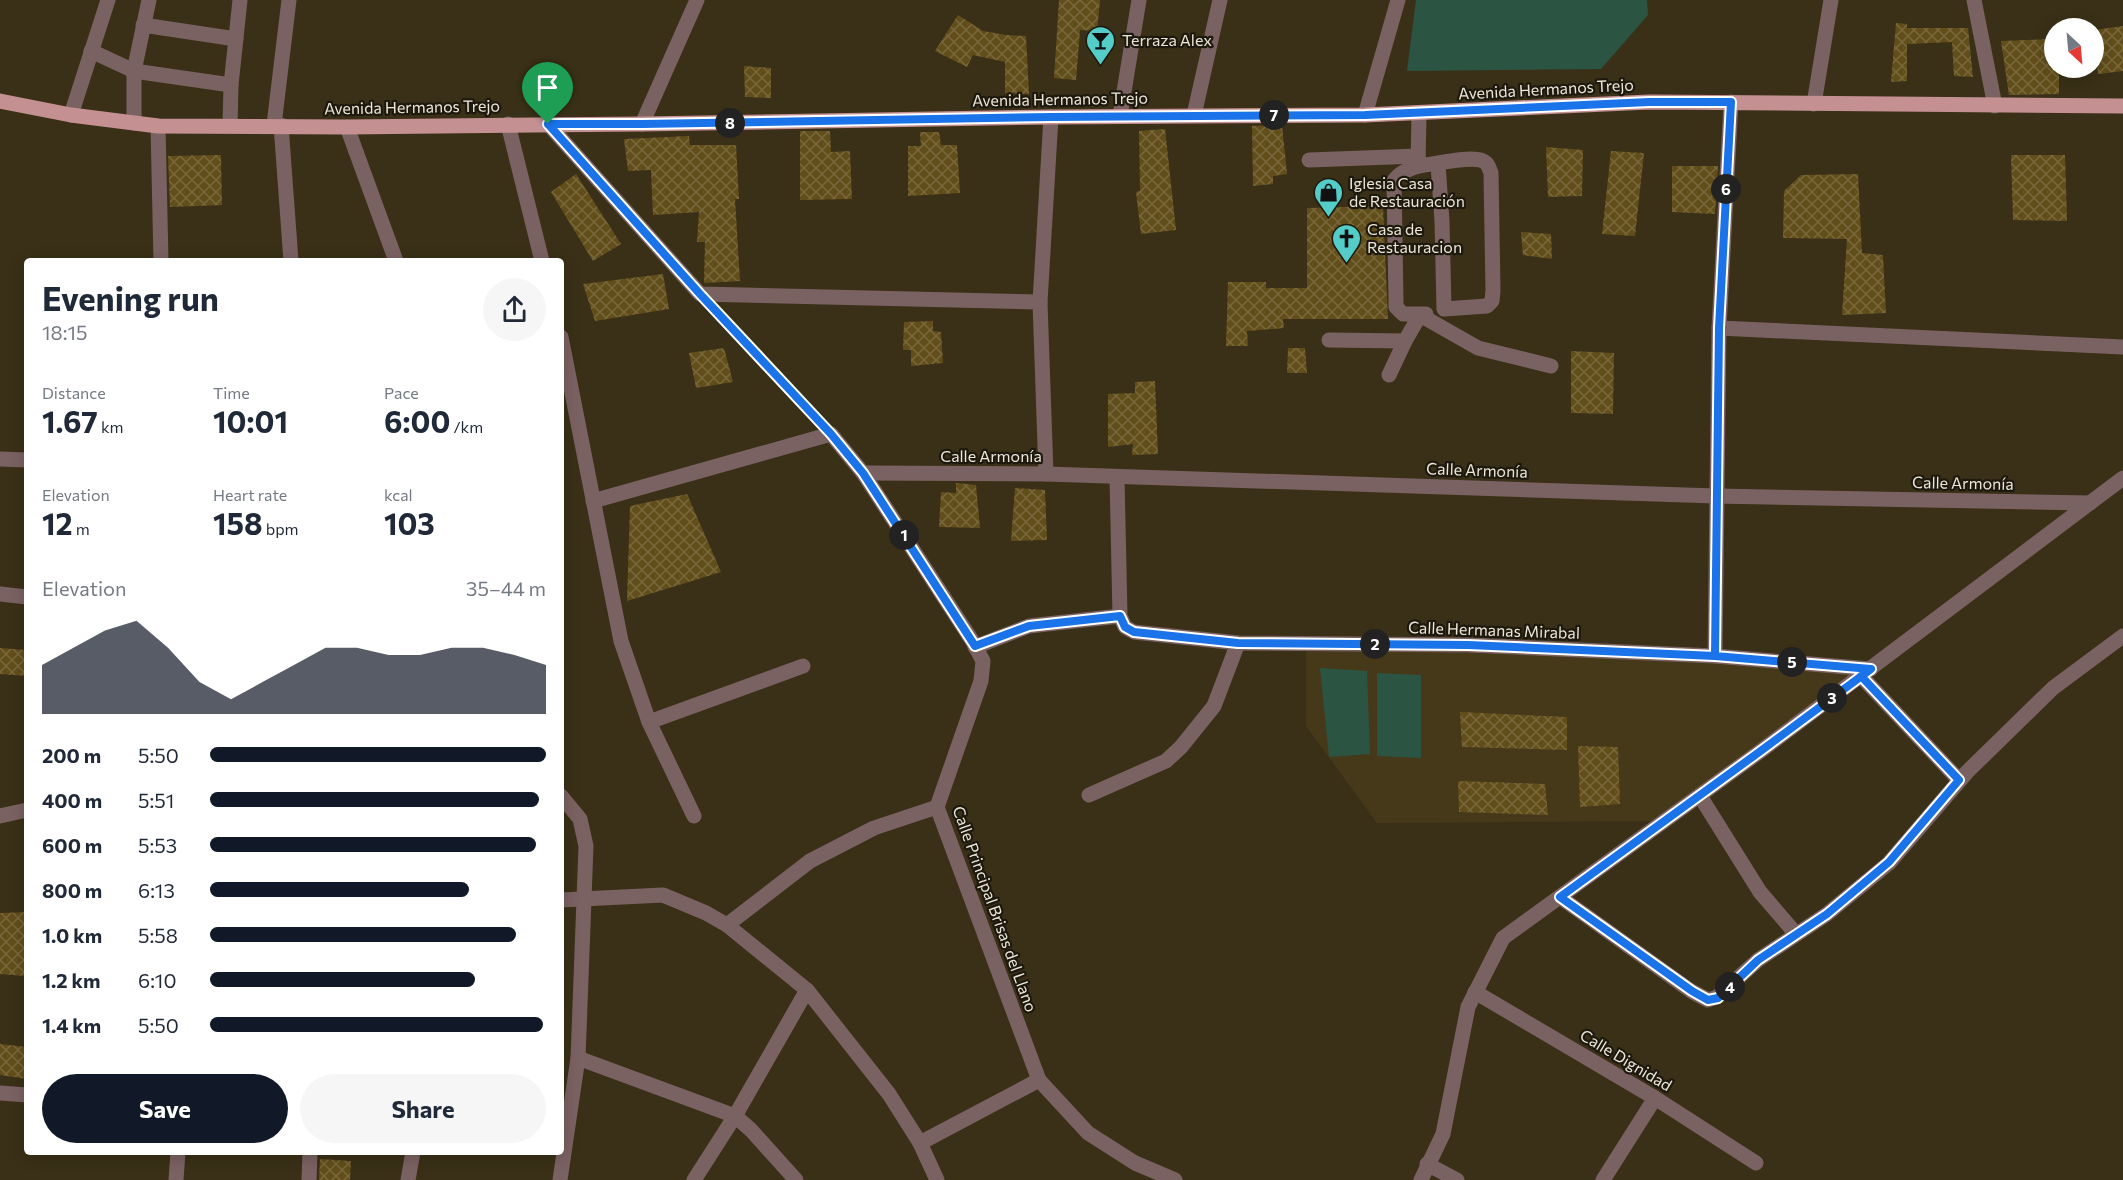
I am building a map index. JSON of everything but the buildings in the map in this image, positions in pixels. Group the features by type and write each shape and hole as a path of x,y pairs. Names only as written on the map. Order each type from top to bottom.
{"main road":[{"name":"Avenida Hermanos Trejo","path":"0,101 71,115 158,126 347,127 1194,115 1365,115 1649,102 2123,106"}],"street":[{"path":"71,115 108,0"},
{"path":"134,123 134,71 148,0"},
{"path":"231,125 231,85 240,0"},
{"path":"289,0 277,125 291,258"},
{"path":"642,124 697,0"},
{"path":"1120,116 1139,0"},
{"path":"1194,115 1220,0"},
{"path":"1365,115 1398,0"},
{"path":"1814,104 1831,0"},
{"path":"1974,0 1995,106"},
{"path":"143,25 236,39"},
{"path":"91,51 134,71 231,85"},
{"path":"1715,656 1719,328 1731,102"},
{"path":"1418,161 1419,112"},
{"path":"1046,474 1040,302 1051,117"},
{"path":"508,124 541,258"},
{"path":"548,124 700,294 1040,302"},
{"path":"158,126 161,258"},
{"path":"347,127 395,258"},
{"path":"1309,160 1418,161 1438,164 1478,159 1484,161 1491,173 1492,301 1487,306 1444,309 1420,315 1403,314 1396,307 1394,182 1398,176 1418,161"},
{"path":"1438,164 1444,309"},
{"path":"1389,375 1404,341 1420,315"},
{"path":"1420,315 1478,348 1551,366"},
{"path":"1719,328 2123,347"},
{"path":"1329,340 1404,341"},
{"path":"564,353 621,640 649,722 694,816"},
{"path":"592,501 831,434"},
{"name":"Calle Principal Brisas del Llano","path":"831,434 863,473 983,661 981,681 937,807 1039,1080 1088,1133 1135,1163 1175,1180"},
{"path":"0,459 24,460"},
{"name":"Calle Armonía","path":"863,473 1046,474 1716,496 2090,503"},
{"path":"975,646 1029,626 1120,616 1117,477"},
{"path":"1421,1180 1443,1134 1468,1007 1503,938 1700,796 2123,478"},
{"path":"0,594 24,597"},
{"name":"Calle Hermanas Mirabal","path":"1120,616 1125,627 1134,632 1238,643 1468,645 1715,656 1866,672"},
{"path":"1560,897 1692,991 1708,1000 1718,998 1758,960 1827,914 1889,862 1959,780 2053,688 2123,636"},
{"path":"1089,795 1166,761 1181,747 1214,706 1238,643"},
{"path":"649,722 804,666"},
{"path":"1866,672 1959,780"},
{"path":"1700,796 1760,892 1796,934"},
{"path":"564,800 580,819 586,846 578,1058 564,1153"},
{"path":"727,925 810,861 874,828 937,807"},
{"path":"0,816 24,811"},
{"path":"564,900 663,895 706,913 727,925 807,990 889,1094 920,1143 937,1180"},
{"path":"694,1180 735,1116 807,990"},
{"name":"Calle Dignidad","path":"1475,992 1655,1098 1756,1163"},
{"path":"578,1058 735,1116 751,1130 796,1180"},
{"path":"920,1143 1039,1080"},
{"path":"0,1093 24,1095"},
{"path":"1603,1180 1655,1098"},
{"path":"176,1180 178,1155"},
{"path":"309,1180 310,1155"},
{"path":"408,1180 412,1155"},
{"path":"560,1180 564,1155"},
{"path":"1427,1164 1457,1180"}],"path":[{"path":"700,294 831,434"}],"shaded area":[{"path":"1306,644 1871,669 1665,821 1377,823 1306,726"}],"green space":[{"path":"1416,0 1647,0 1648,15 1601,69 1407,71"},
{"path":"1320,668 1367,671 1370,754 1329,757"},
{"path":"1377,673 1421,675 1421,758 1377,756"}],"place":[{"name":"Terraza Alex","path":"1101,66"},
{"name":"Iglesia Casa de Restauración","path":"1328,218"},
{"name":"Casa de Restauracion","path":"1346,264"}],"route":[{"path":"548,124 700,294 831,434 863,473 975,646 1029,626 1120,616 1125,627 1134,632 1238,643 1468,645 1715,656 1871,669 1762,750 1560,897 1708,1000 1718,998 1758,960 1827,914 1889,862 1959,780 1861,676 1871,669 1793,662 1715,656 1719,328 1731,102 1649,102 1365,115 1194,115 548,124"}]}
